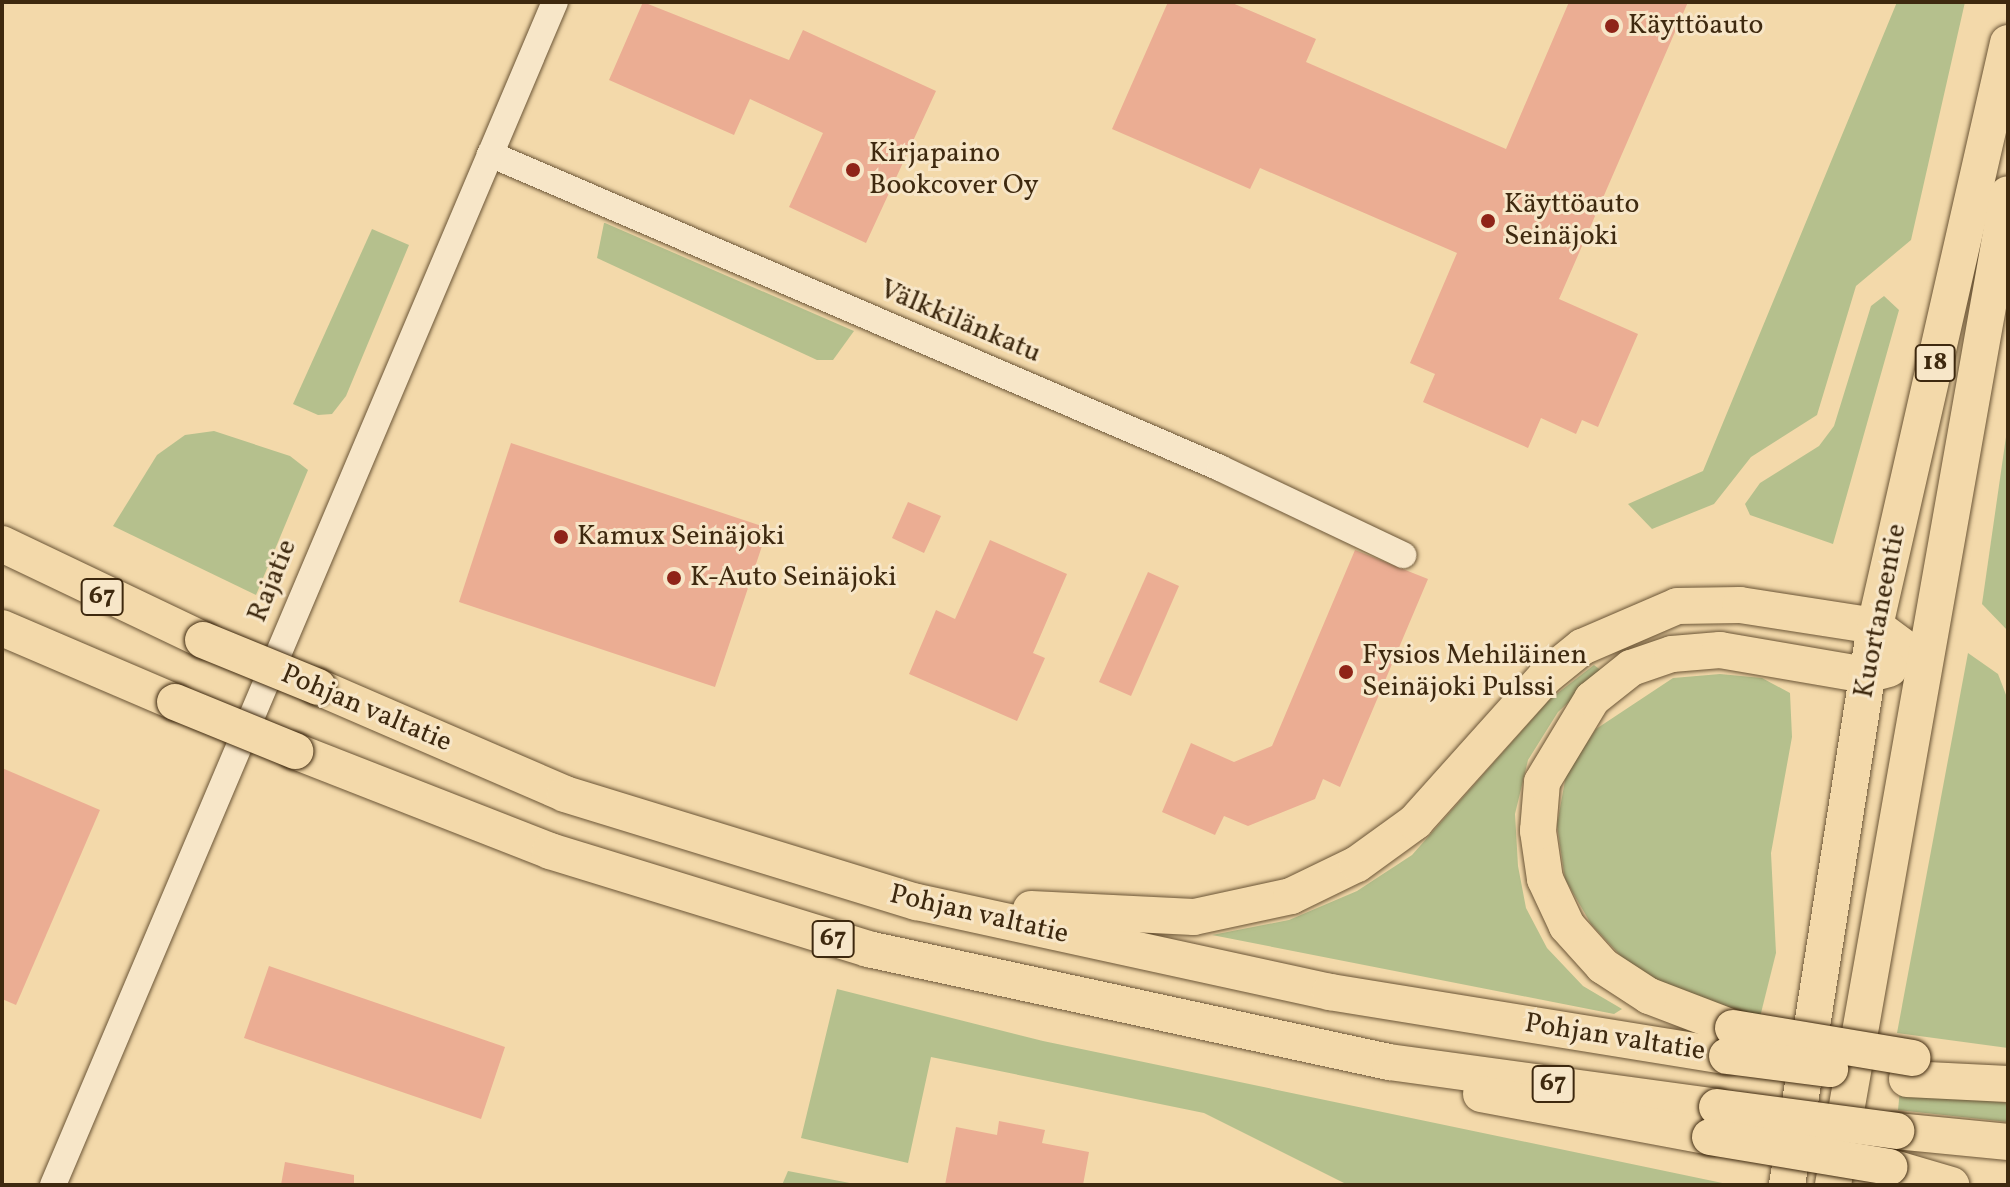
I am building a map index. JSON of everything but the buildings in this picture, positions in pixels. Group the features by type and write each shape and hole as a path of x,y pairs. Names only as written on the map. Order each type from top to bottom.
{"highway":[{"name":"Kuortaneentie","path":"1787,1185 1875,626 2008,43"},
{"name":"Kuortaneentie","path":"1833,1185 1921,660 2008,194"},
{"path":"2,544 203,640"},
{"name":"Pohjan valtatie","path":"2,554 565,794 917,902 1330,992 1730,1042 2008,1084"},
{"path":"917,902 1194,917 1291,896 1357,864 1415,822 1545,677 1628,622 1677,606 1740,605 1875,626 1921,660"},
{"name":"Pohjan valtatie","path":"2,628 295,751 550,851 868,949 1389,1062 1714,1122 1896,1131 2008,1142"},
{"path":"1730,1042 1603,966 1567,926 1545,879 1538,831 1542,782 1592,699 1631,668 1672,654 1720,650 1866,675 1921,660"},
{"path":"1910,1069 2008,1078"},
{"path":"1714,1122 1951,1185"}],"street":[{"name":"Rajatie","path":"53,1185 555,2"},
{"name":"Välkkilänkatu","path":"490,154 1220,468 1403,555"}],"green space":[{"path":"1897,2 1965,2 1911,240 1856,286 1817,415 1751,457 1714,504 1652,529 1628,504 1703,471"},
{"path":"604,223 854,331 833,360 817,360 597,258"},
{"path":"372,229 409,245 346,396 332,414 318,415 293,404"},
{"path":"1884,296 1899,310 1833,544 1750,515 1745,504 1760,483 1819,446 1834,426 1871,306"},
{"path":"2008,423 2008,631 1982,604"},
{"path":"214,431 290,456 308,470 256,595 113,526 157,455 185,435"},
{"path":"1968,653 1998,674 2008,700 2008,1048 1897,1033"},
{"path":"1594,665 1602,671 1558,712 1528,760 1515,814 1518,866 1526,908 1547,948 1583,986 1622,1009 1614,1014 1212,935 1289,920 1357,891 1412,855 1550,699"},
{"path":"1720,674 1762,678 1790,693 1792,737 1771,853 1776,953 1760,1017 1674,990 1630,966 1591,924 1565,879 1557,825 1566,775 1596,729 1673,678"},
{"path":"837,989 1043,1041 1732,1185 1348,1185 1204,1113 931,1057 908,1163 801,1138"},
{"path":"1900,1090 2008,1103 2008,1122 1898,1110"},
{"path":"788,1171 860,1185 782,1185"}],"place":[{"name":"Käyttöauto","path":"1612,26"},
{"name":"Kirjapaino Bookcover Oy","path":"853,170"},
{"name":"Käyttöauto Seinäjoki","path":"1488,221"},
{"name":"Kamux Seinäjoki","path":"561,537"},
{"name":"K-Auto Seinäjoki","path":"674,578"},
{"name":"Fysios Mehiläinen Seinäjoki Pulssi","path":"1346,672"}]}
